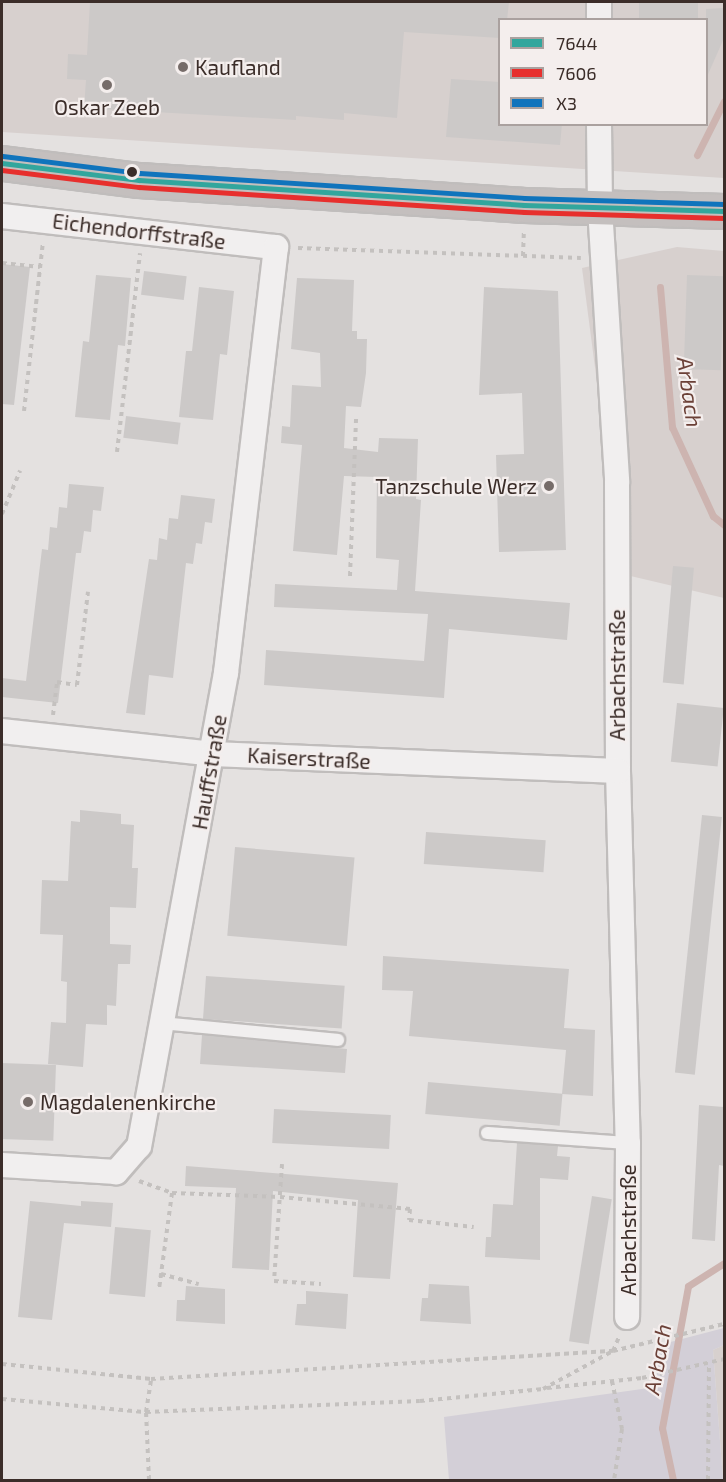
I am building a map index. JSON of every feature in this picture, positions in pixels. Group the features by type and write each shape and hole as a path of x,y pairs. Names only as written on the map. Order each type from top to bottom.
{"main road":[{"path":"2,163 139,180 600,208 724,211"}],"street":[{"path":"599,2 599,18"},
{"name":"Arbachstraße","path":"599,126 600,208 617,482 618,771 628,1143 627,1317"},
{"name":"Eichendorffstraße","path":"2,216 276,247"},
{"name":"Hauffstraße","path":"116,1172 139,1146 213,754 241,556 276,247"},
{"name":"Kaiserstraße","path":"2,731 213,754 618,771"},
{"path":"2,1165 116,1172"}],"lane":[{"path":"162,1023 338,1040"},
{"name":"Arbachstraße","path":"487,1133 628,1143"}],"path":[{"path":"24,411 45,221"},
{"path":"117,452 143,232"},
{"path":"276,247 603,259"},
{"path":"2,263 40,267"},
{"path":"350,576 356,418"},
{"path":"2,514 20,471"},
{"path":"50,736 57,682 77,685 88,592"},
{"path":"282,1164 274,1281 321,1284"},
{"path":"116,1172 172,1193 280,1197 410,1209 409,1220 474,1227"},
{"path":"159,1289 172,1193"},
{"path":"161,1274 199,1284"},
{"path":"2,1364 151,1378 613,1351 724,1324"},
{"path":"543,1389 613,1351"},
{"path":"2,1399 146,1412 420,1401 642,1378 709,1366 724,1359"},
{"path":"708,1480 709,1366"},
{"path":"149,1480 146,1412 151,1378"},
{"path":"612,1381 622,1429 614,1480"}],"shaded area":[{"path":"2,2 724,2 724,178 2,132"},
{"path":"677,247 724,251 724,598 622,574 582,268"},
{"path":"724,1328 724,1345 713,1350 723,1480 449,1480 444,1417 656,1387 659,1345"},
{"path":"724,1345 724,1480 723,1480 713,1350"}],"building":[{"name":"Kaufland","path":"90,2 509,2 507,18 498,18 498,38 404,32 397,118 344,113 344,120 296,116 296,120 84,108 86,80 67,79 68,54 87,55"},
{"path":"639,2 698,2 698,18 639,18"},
{"path":"724,8 724,38 708,74 708,18 706,18 706,9"},
{"path":"451,79 498,82 498,126 562,126 560,145 446,137"},
{"path":"2,264 30,267 14,405 2,404"},
{"path":"144,271 187,276 184,300 141,295"},
{"path":"96,275 131,278 125,346 118,345 110,420 75,417 83,341 89,342"},
{"path":"687,275 724,276 721,370 684,369"},
{"path":"297,278 354,280 352,331 357,331 357,339 367,339 366,373 361,407 346,406 344,448 378,452 379,438 418,439 416,499 421,500 415,591 570,603 567,640 449,629 444,698 264,685 266,650 424,661 428,614 274,607 275,584 397,590 399,560 376,558 377,477 344,476 337,555 293,551 302,445 281,443 282,426 290,427 292,385 321,387 320,353 291,349"},
{"path":"199,287 234,291 227,355 220,354 213,420 179,417 186,351 192,351"},
{"path":"484,287 558,291 566,550 499,552 496,455 524,454 522,393 479,395"},
{"path":"126,416 181,423 178,445 123,438"},
{"path":"69,484 104,487 101,511 93,510 91,532 84,531 81,553 76,553 58,703 2,697 2,678 26,681 42,549 48,550 50,527 57,528 59,507 67,508"},
{"path":"181,495 215,499 212,523 205,522 202,544 196,543 193,564 186,563 173,678 149,675 145,715 126,713 149,559 157,560 159,538 167,540 169,518 178,519"},
{"path":"673,566 694,568 684,684 663,683"},
{"path":"677,703 724,708 718,767 671,762"},
{"path":"80,810 121,814 121,824 134,825 132,868 138,868 136,908 110,907 110,944 131,945 130,964 118,964 116,1006 107,1005 107,1025 86,1024 83,1067 48,1064 51,1022 66,1023 67,982 61,981 63,935 40,934 42,880 68,881 71,821 80,822"},
{"path":"702,815 722,817 695,1075 675,1073"},
{"path":"426,832 546,840 543,872 424,864"},
{"path":"235,847 355,857 347,946 227,936"},
{"path":"383,956 569,969 564,1028 595,1030 593,1096 562,1094 566,1050 409,1036 413,991 382,990"},
{"path":"206,976 345,986 342,1029 203,1019"},
{"path":"202,1035 347,1049 345,1073 200,1064"},
{"name":"Magdalenenkirche","path":"2,1063 56,1065 53,1141 2,1139"},
{"path":"428,1082 562,1094 560,1126 425,1114"},
{"path":"699,1105 724,1107 724,1166 719,1165 715,1241 692,1239"},
{"path":"274,1109 391,1115 389,1149 272,1143"},
{"path":"517,1143 558,1146 557,1156 570,1157 568,1180 540,1178 540,1260 485,1257 486,1237 491,1237 493,1204 513,1205"},
{"path":"186,1166 398,1183 390,1279 353,1277 358,1200 273,1191 269,1270 232,1268 236,1188 185,1186"},
{"path":"592,1196 612,1199 589,1344 569,1341"},
{"path":"30,1201 81,1206 81,1201 113,1203 111,1227 64,1223 52,1320 18,1317"},
{"path":"115,1227 151,1230 145,1297 109,1294"},
{"path":"429,1284 469,1286 471,1324 420,1321 422,1298 428,1298"},
{"path":"186,1286 225,1289 225,1324 176,1321 177,1300 185,1300"},
{"path":"306,1291 348,1294 346,1329 295,1325 297,1304 306,1304"}],"waterway":[{"name":"Arbach","path":"697,155 724,101"},
{"name":"Arbach","path":"660,287 672,427 713,516 724,525"},
{"name":"Arbach","path":"673,1480 662,1428 688,1286 724,1263"}],"transit line":[{"name":"X3","path":"3,156 140,173 524,198 724,204"},
{"name":"7644","path":"2,163 139,180 524,205 724,211"},
{"name":"7606","path":"2,170 139,187 524,212 724,218"}],"place":[{"name":"Kaufland","path":"183,67"},
{"name":"Oskar Zeeb","path":"107,85"},
{"name":"Tanzschule Werz","path":"549,486"},
{"name":"Magdalenenkirche","path":"28,1102"}]}
